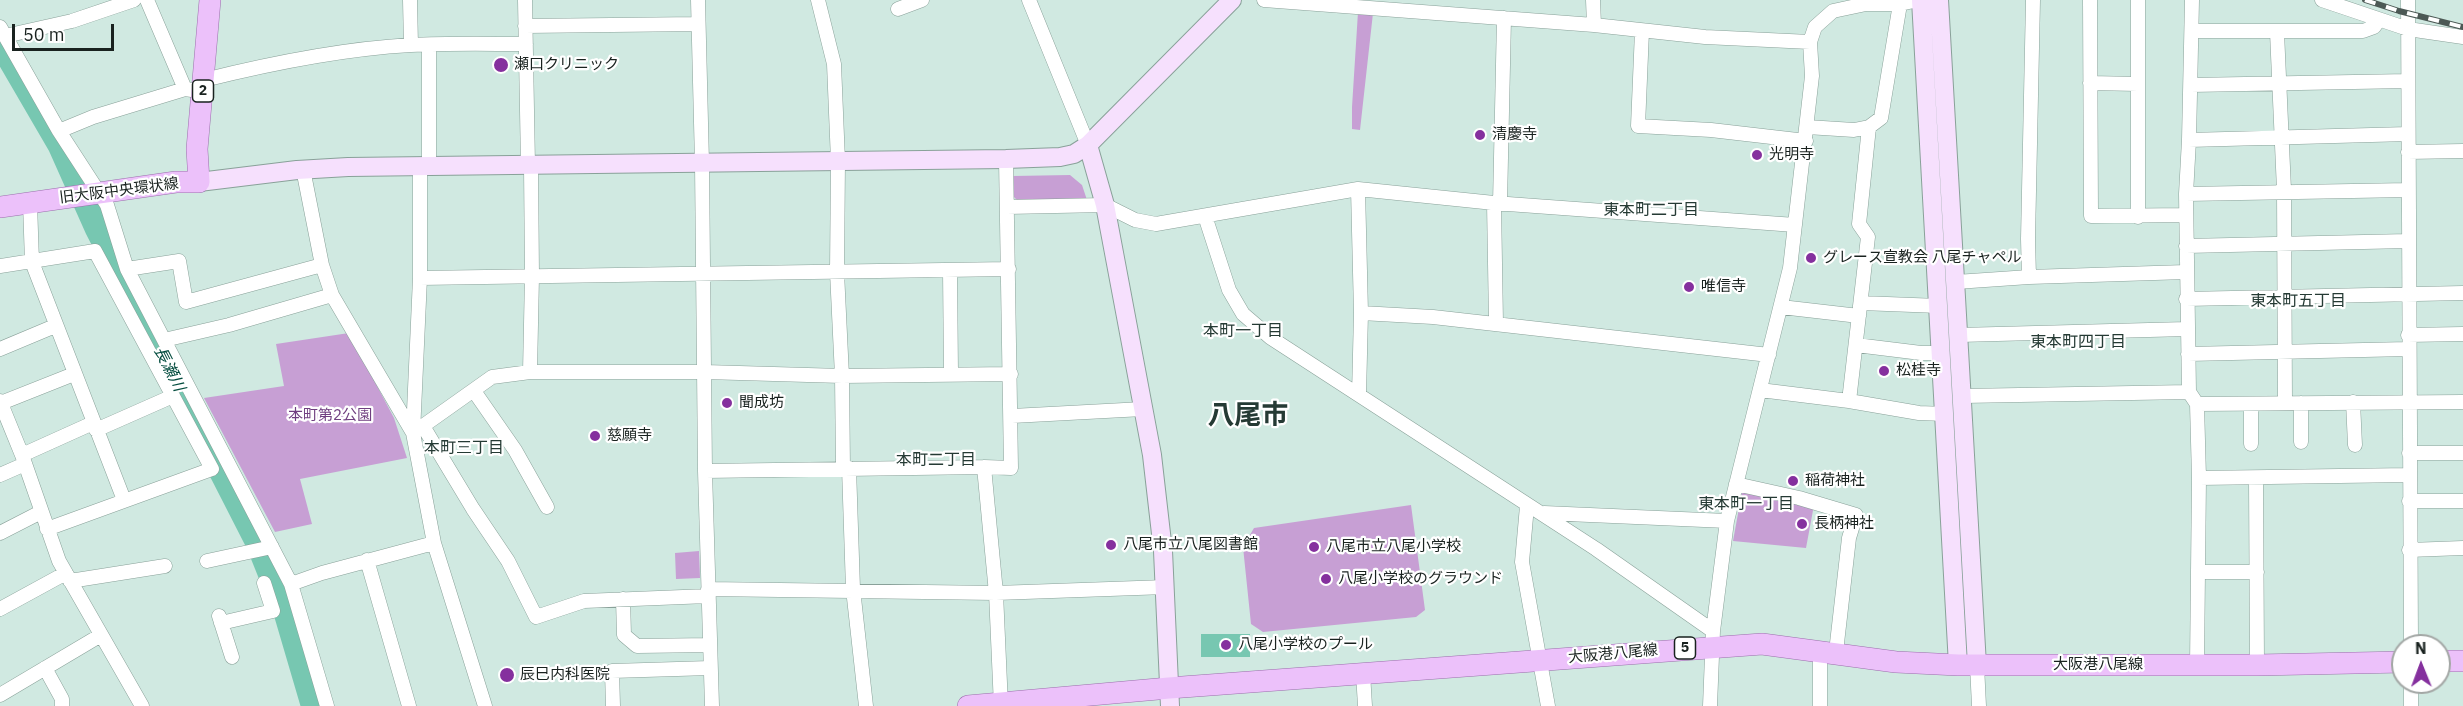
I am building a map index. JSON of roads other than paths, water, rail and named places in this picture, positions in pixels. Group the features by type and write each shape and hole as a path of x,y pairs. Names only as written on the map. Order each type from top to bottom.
{"main road":[{"name":"旧大阪中央環状線","path":"0,207 176,182 199,182 197,87 210,0"},
{"name":"大阪港八尾線","path":"968,706 1170,697 1364,673 1542,660 1713,638 1828,651 1896,662 1968,665 2257,665 2391,662"}],"street":[{"path":"134,0 72,21 2,32 93,194 107,205 127,269 265,548 291,584 327,706"},
{"path":"147,0 197,87"},
{"path":"410,0 411,45"},
{"path":"525,0 532,276 530,372"},
{"path":"698,0 704,273 705,471 712,706"},
{"path":"818,0 834,64 838,161 837,272 846,468 853,589 866,706"},
{"path":"898,9 922,0"},
{"path":"1029,0 1088,145 1105,205 1152,455 1166,587 1170,697"},
{"path":"199,182 303,170 425,166 1060,157 1074,154 1088,145 1232,0"},
{"path":"1264,0 1431,6 1504,18 1705,37 1810,42"},
{"path":"1593,0 1594,25"},
{"path":"1823,0 1833,11"},
{"path":"1710,706 1713,638 1727,521 1790,268 1812,76 1810,42 1815,27 1833,11 1866,4 1900,4 1919,0 1945,414 1968,665 1979,706"},
{"path":"1939,0 1962,396 1968,665"},
{"path":"2029,277 2033,0"},
{"path":"2090,0 2091,216 2186,215"},
{"path":"2138,0 2138,217"},
{"path":"2192,0 2186,194 2186,299 2189,392 2196,405 2199,478 2197,665"},
{"path":"2322,0 2408,29 2463,37"},
{"path":"2408,0 2411,634"},
{"path":"1642,31 1638,126 1806,134 1854,130 1869,127 1881,118 1900,4"},
{"path":"1496,323 1497,203 1504,18"},
{"path":"2192,31 2363,31 2374,27 2379,20"},
{"path":"525,26 698,24"},
{"path":"2277,32 2284,190 2286,403"},
{"path":"59,131 93,117 197,87 259,66 329,54 411,45 526,44"},
{"path":"429,45 420,278 418,430 434,543 485,706"},
{"path":"2191,85 2408,81"},
{"path":"2090,83 2138,84"},
{"path":"1849,400 1869,237 1859,224 1869,127"},
{"path":"2189,140 2408,134"},
{"path":"2408,153 2463,151"},
{"path":"705,471 1011,468 1010,269 1006,159"},
{"path":"303,170 322,265 332,295 418,430 508,561 536,617 584,601 708,593 853,589 996,593 1166,587"},
{"path":"1358,189 1361,313 1359,394"},
{"path":"1007,207 1105,205 1135,220 1156,224 1358,189 1497,203 1795,225"},
{"path":"2186,194 2284,190 2408,190"},
{"path":"30,203 32,262 124,500"},
{"path":"1205,216 1229,290 1243,314 1271,338 1527,506 1542,513 1713,638"},
{"path":"2186,246 2408,241"},
{"path":"0,266 95,251 212,469 47,529"},
{"path":"127,269 179,261 186,302 322,265"},
{"path":"420,278 1010,269"},
{"path":"950,270 951,374"},
{"path":"1956,282 2029,277 2186,272"},
{"path":"2186,299 2463,293"},
{"path":"164,340 229,325 332,295"},
{"path":"1781,307 1860,310 1939,306"},
{"path":"1361,313 1433,316 1769,355"},
{"path":"0,349 55,326"},
{"path":"1959,335 2187,329"},
{"path":"2188,354 2285,352 2408,342 2463,334"},
{"path":"1856,345 1921,353 1941,352"},
{"path":"418,430 492,377 530,372 705,372 842,376 1011,374"},
{"path":"74,374 0,402 24,459 59,561 142,706"},
{"path":"1760,390 1849,400 1919,413 1945,414"},
{"path":"474,391 515,450 548,507"},
{"path":"1962,396 2189,392"},
{"path":"0,475 24,459 95,426 173,396"},
{"path":"2353,402 2355,444"},
{"path":"2196,405 2463,402"},
{"path":"2301,403 2301,442"},
{"path":"2250,405 2251,444"},
{"path":"1012,416 1143,410"},
{"path":"2409,453 2463,453"},
{"path":"984,467 996,593 1001,704"},
{"path":"2199,478 2409,476"},
{"path":"2256,479 2257,665"},
{"path":"1736,484 1800,498 1856,515 1828,651 1820,706"},
{"path":"2409,501 2463,501"},
{"path":"1527,506 1522,562 1542,660 1548,706"},
{"path":"0,533 41,512"},
{"path":"1542,513 1727,521"},
{"path":"291,584 367,560 434,543"},
{"path":"207,561 265,548"},
{"path":"2409,550 2463,548"},
{"path":"367,560 409,706"},
{"path":"0,609 68,577 165,566"},
{"path":"2199,572 2257,572"},
{"path":"232,657 220,618 273,611 264,584"},
{"path":"623,599 624,635 637,646 710,645"},
{"path":"0,695 101,634"},
{"path":"45,668 62,699 62,706"},
{"path":"613,706 612,671 710,668"},
{"path":"1364,673 1365,706"}],"waterway":[{"name":"長瀬川","path":"0,43 60,146 97,229 258,544 286,614 313,706"}],"railway":[{"path":"2365,0 2463,27"}],"place":[{"name":"瀬口クリニック","path":"501,65"},
{"name":"清慶寺","path":"1480,135"},
{"name":"光明寺","path":"1757,155"},
{"name":"グレース宣教会 八尾チャペル","path":"1811,258"},
{"name":"唯信寺","path":"1689,287"},
{"name":"松桂寺","path":"1884,371"},
{"name":"聞成坊","path":"727,403"},
{"name":"慈願寺","path":"595,436"},
{"name":"稲荷神社","path":"1793,481"},
{"name":"長柄神社","path":"1802,524"},
{"name":"八尾市立八尾図書館","path":"1111,545"},
{"name":"八尾市立八尾小学校","path":"1314,547"},
{"name":"八尾小学校のグラウンド","path":"1326,579"},
{"name":"八尾小学校のプール","path":"1226,645"},
{"name":"辰巳内科医院","path":"507,675"}],"district":[{"name":"東本町二丁目","path":"1651,210"},
{"name":"東本町五丁目","path":"2298,301"},
{"name":"本町一丁目","path":"1243,331"},
{"name":"東本町四丁目","path":"2078,342"},
{"name":"八尾市","path":"1248,416"},
{"name":"本町三丁目","path":"464,448"},
{"name":"本町二丁目","path":"936,460"},
{"name":"東本町一丁目","path":"1746,504"}],"park label":[{"name":"本町第2公園","path":"330,416"}]}
